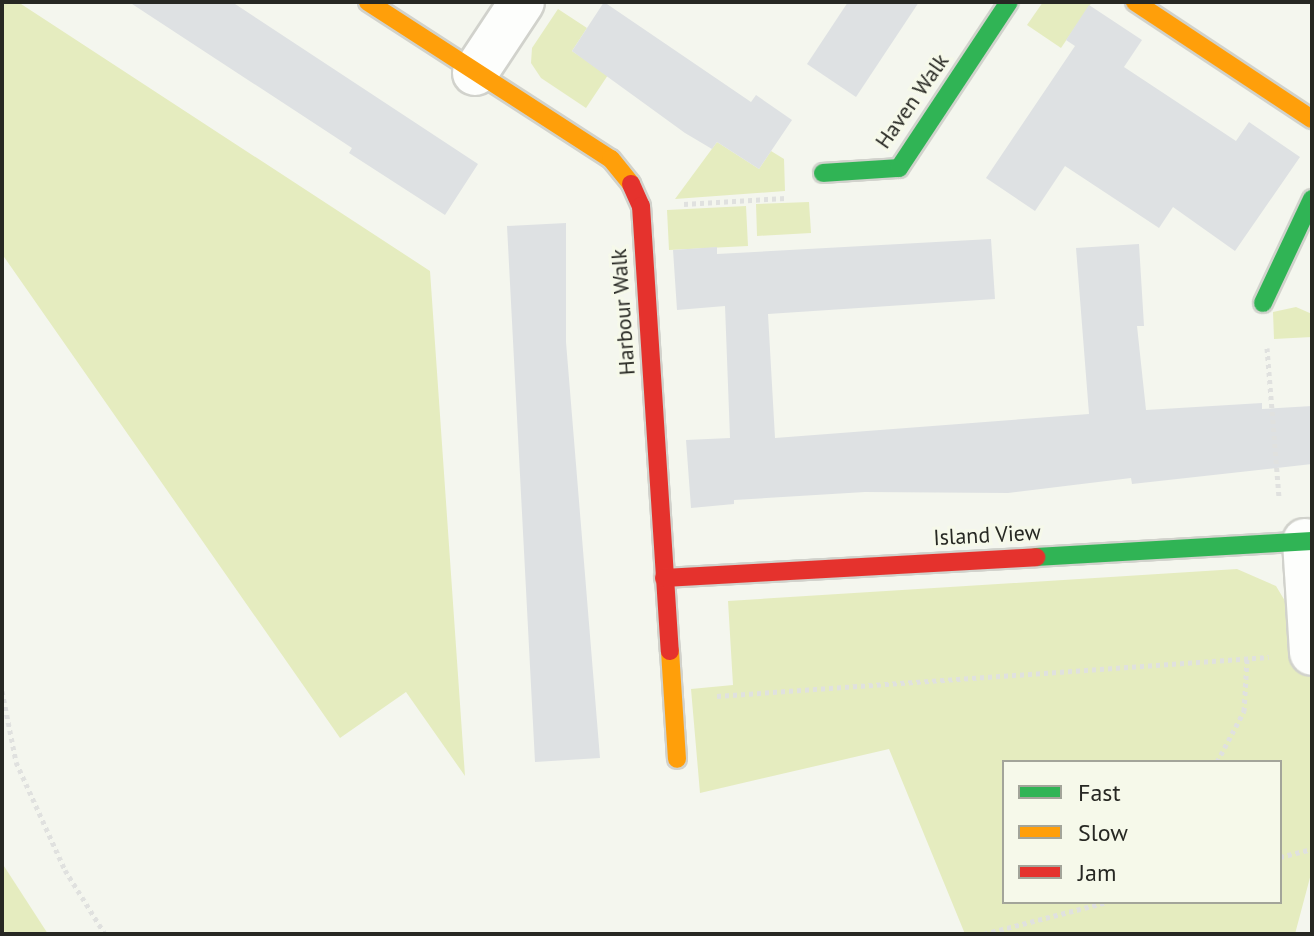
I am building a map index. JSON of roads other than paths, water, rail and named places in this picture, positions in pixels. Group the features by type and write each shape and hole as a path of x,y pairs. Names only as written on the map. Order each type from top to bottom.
{"street":[{"name":"Harbour Walk","path":"368,2 611,159 630,182 641,206 677,759"},
{"path":"475,73 522,2"},
{"name":"Haven Walk","path":"823,173 899,168 1009,2"},
{"path":"1135,2 1312,119"},
{"path":"1263,303 1312,199"},
{"path":"1292,655 1300,541"},
{"name":"Island View","path":"664,578 1300,541"}]}
